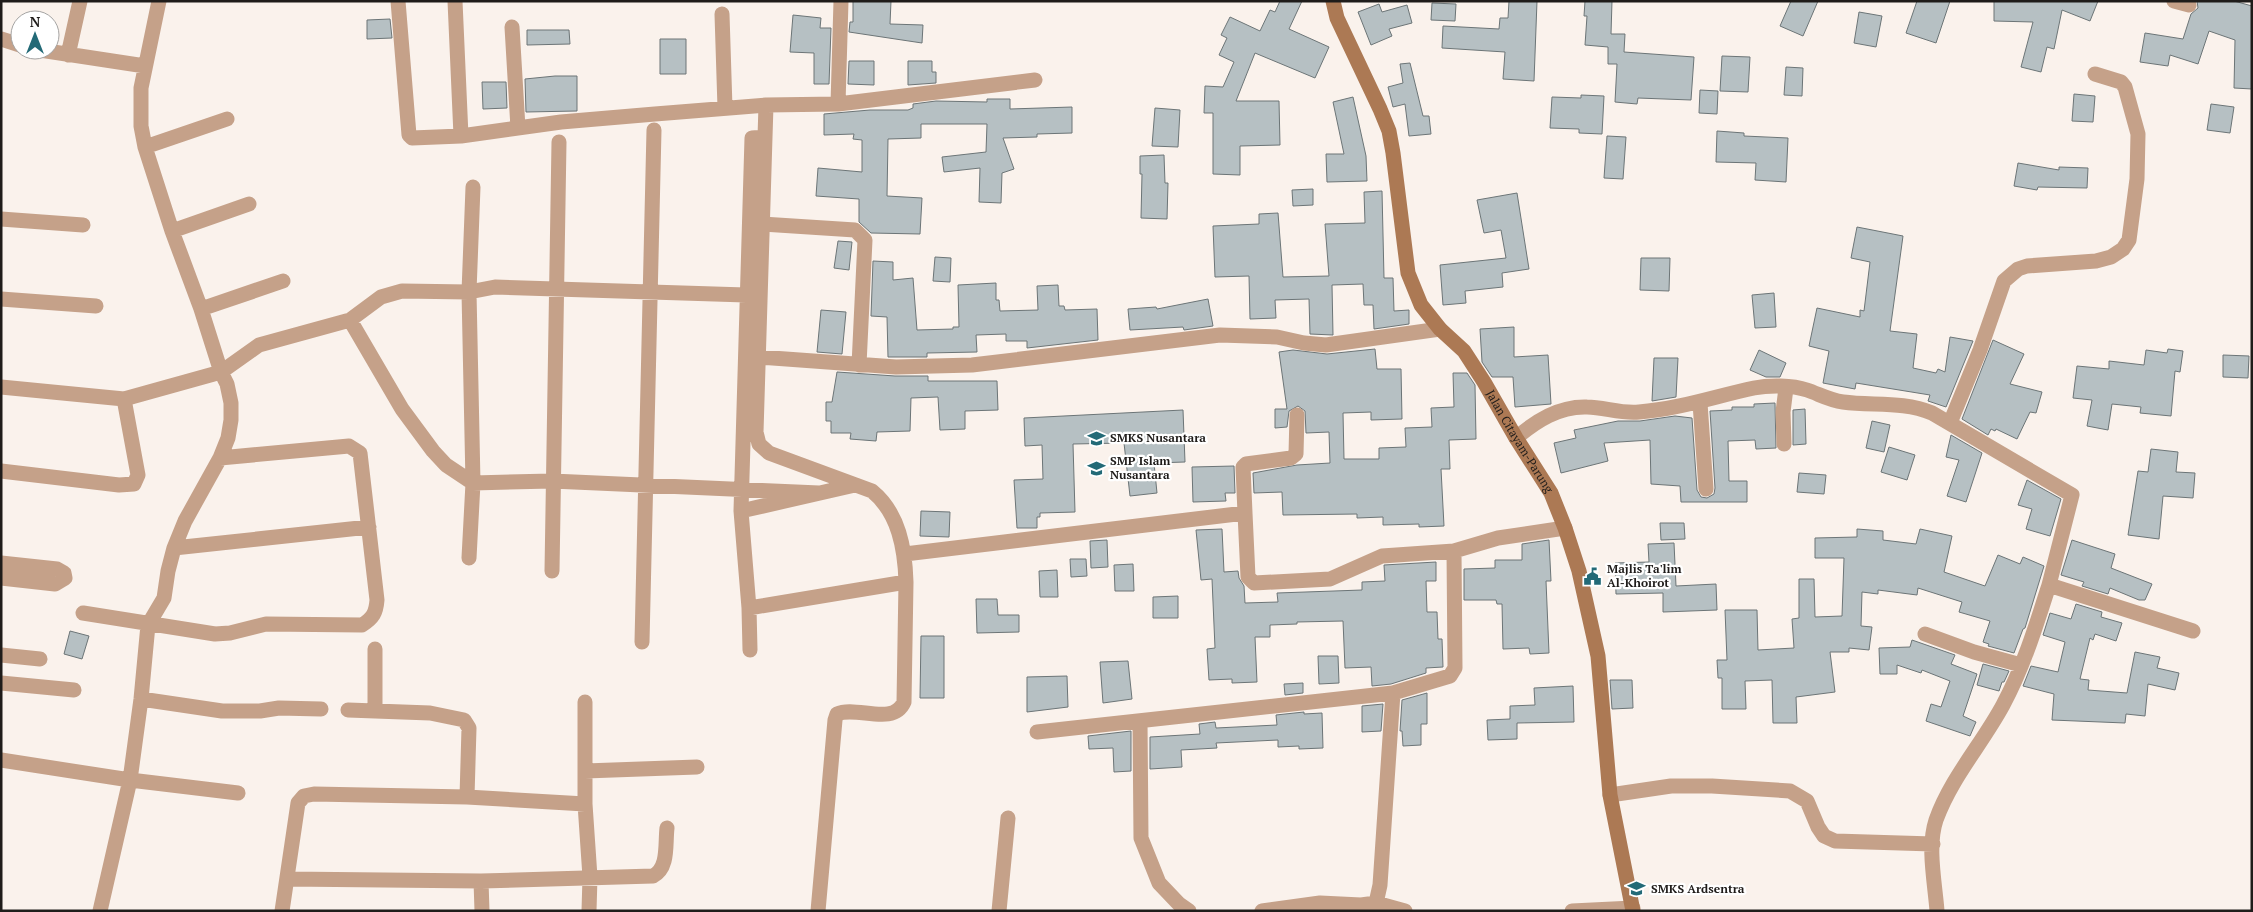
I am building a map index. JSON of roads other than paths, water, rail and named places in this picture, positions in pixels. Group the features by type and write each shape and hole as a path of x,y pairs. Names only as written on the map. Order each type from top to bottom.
{"street":[{"path":"68,55 80,1"},
{"path":"100,911 130,780 142,699 148,624 164,598 174,548 185,521 220,458 228,438 231,420 229,394 201,309 172,231 145,146 140,107 145,66 159,1"},
{"path":"398,1 409,137 460,136 561,122 725,108 766,105 838,104 1035,80"},
{"path":"455,1 460,136"},
{"path":"838,104 840,1"},
{"name":"Jalan Citayam-Parung","path":"1334,1 1337,18 1389,132 1408,273 1421,305 1440,329 1464,351 1551,493 1566,528 1579,571 1598,656 1610,795 1633,909"},
{"path":"2174,1 2189,5"},
{"path":"722,14 725,108"},
{"path":"512,26 518,128"},
{"path":"60,54 145,66"},
{"path":"1950,423 1980,350 2004,281 2018,270 2027,266 2071,263 2111,257 2123,249 2129,240 2136,179 2138,134 2125,87 2121,82 2095,74"},
{"path":"766,105 756,432 760,444 768,453 872,491 883,500 894,518 905,554 904,702 897,712 868,714 842,711 837,714 818,911"},
{"path":"145,146 227,119"},
{"path":"642,642 654,130"},
{"path":"750,650 742,511 746,295 752,138 765,137"},
{"path":"552,571 559,142"},
{"path":"469,558 473,483 469,292 473,187"},
{"path":"172,231 250,204"},
{"path":"1,219 84,225"},
{"path":"762,224 854,230 865,240 859,365"},
{"path":"201,309 282,281"},
{"path":"1,386 124,399 221,372 259,345 350,320 381,297 402,290 469,292 494,287 746,295"},
{"path":"1,299 96,306"},
{"path":"350,320 402,409 428,444 446,465 473,483 552,480 819,493"},
{"path":"758,357 896,367 972,365 1220,335 1277,336 1304,343 1326,345 1440,329"},
{"path":"1516,438 1535,422 1572,408 1587,407 1613,412 1639,412 1700,403 1754,388 1806,390 1823,398 1844,402 1902,405 1920,408 1950,423 2072,495 2049,585 2021,665 2003,705 1962,768 1936,820 1933,844 1937,911"},
{"path":"1784,444 1783,412 1786,388"},
{"path":"1,471 119,485 134,484 138,475 124,399"},
{"path":"1700,403 1706,489"},
{"path":"1297,415 1296,454 1291,458 1246,464 1243,467 1248,577 1254,583 1330,578 1382,556 1454,551 1498,538 1566,528"},
{"path":"82,613 215,634 230,633 266,624 362,625 371,619 376,611 370,527 360,453 356,448 349,446 220,458"},
{"path":"742,511 855,485"},
{"path":"905,554 1246,513"},
{"path":"174,548 370,527"},
{"path":"1037,732 1393,693 1447,678 1454,672 1454,551"},
{"path":"1,563 57,569 64,572 65,578 55,584 1,578"},
{"path":"749,608 906,582"},
{"path":"2049,585 2193,631"},
{"path":"1925,634 1974,652 2021,665"},
{"path":"374,711 376,649"},
{"path":"1,655 40,659"},
{"path":"1,683 74,690"},
{"path":"1376,903 1380,886 1393,693"},
{"path":"142,699 222,710 321,709"},
{"path":"585,702 585,804 590,877 589,911"},
{"path":"348,710 430,713 454,716 468,723 468,797"},
{"path":"1140,721 1140,838 1158,883 1179,904 1189,911"},
{"path":"1,760 130,780 238,793"},
{"path":"585,771 697,767"},
{"path":"1610,795 1671,786 1712,786 1790,791 1807,801 1824,836 1836,841 1933,844"},
{"path":"282,911 298,803 304,796 314,794 468,797 585,804"},
{"path":"999,911 1008,818"},
{"path":"287,879 481,881 646,877 660,873 663,867 667,828"},
{"path":"481,881 482,911"},
{"path":"1262,911 1320,903 1369,905 1376,903 1405,911"},
{"path":"1572,911 1633,909"}],"place":[{"name":"SMKS Nusantara","path":"1096,438"},
{"name":"SMP Islam Nusantara","path":"1096,468"},
{"name":"Majlis Ta'lim Al-Khoirot","path":"1593,576"},
{"name":"SMKS Ardsentra","path":"1637,889"}]}
